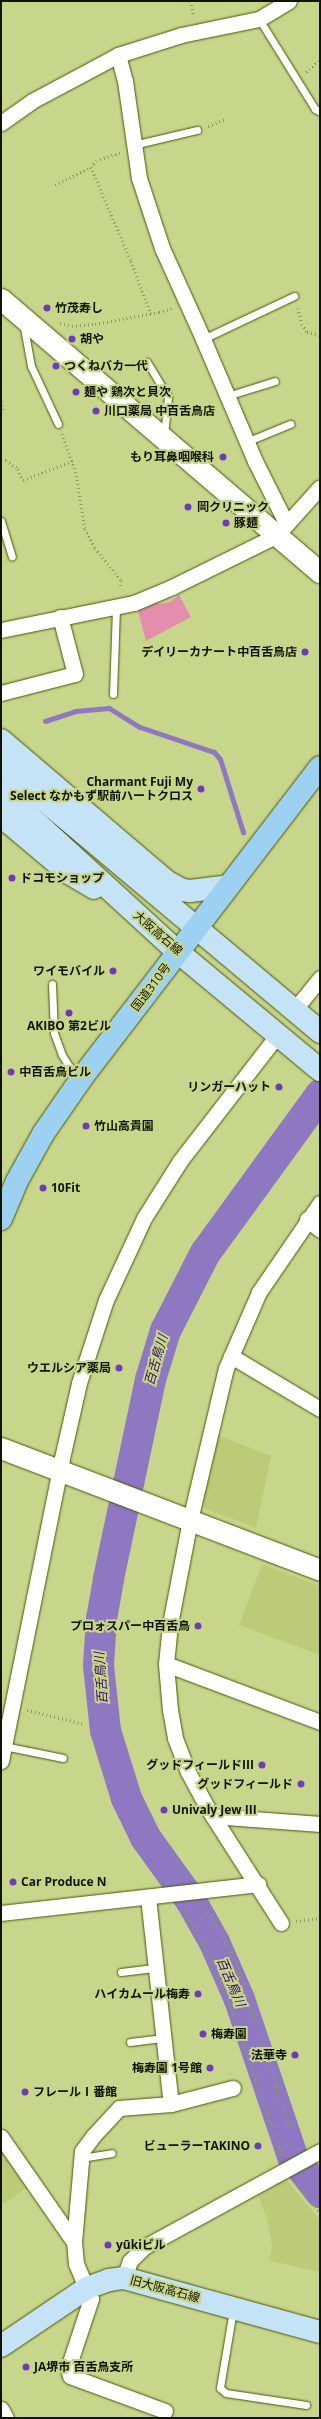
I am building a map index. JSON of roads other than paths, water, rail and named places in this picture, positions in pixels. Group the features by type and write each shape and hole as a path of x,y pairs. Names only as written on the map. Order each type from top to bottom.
{"highway":[{"name":"国道310号","path":"1,1219 17,1181 43,1134 83,1076 320,767"}],"main road":[{"path":"1,740 166,881 190,892 229,886"},
{"path":"1,764 197,929 295,1009 320,1032"},
{"name":"大阪高石線","path":"1,790 178,952 320,1070"},
{"path":"1,816 69,873 139,917"},
{"name":"旧大阪高石線","path":"1,2346 87,2288 110,2280 124,2278 320,2332"}],"street":[{"path":"1,123 32,101 118,55 181,35 258,19 289,1"},
{"path":"118,55 125,81 139,178 162,248 204,339 282,529"},
{"path":"1,299 164,438 282,529 320,572"},
{"path":"1,630 134,603 172,587 282,529 320,488"},
{"path":"1,693 74,674 60,618"},
{"path":"295,1009 320,978"},
{"path":"2,1754 60,1471 80,1383 106,1300 144,1218 180,1161 278,1034"},
{"path":"281,1923 188,1772 175,1738 170,1710 166,1664 170,1624 190,1520 209,1433 231,1356 259,1292 307,1219 320,1203"},
{"path":"307,1219 320,1230"},
{"path":"231,1356 320,1409"},
{"path":"1,1448 320,1570"},
{"path":"166,1664 320,1722"},
{"path":"214,1816 320,1824"},
{"path":"1,1914 258,1884"},
{"path":"148,1897 171,2104"},
{"path":"165,2411 70,2376 68,2368 91,2299 76,2264 74,2242 82,2151 94,2135 119,2108 171,2104 233,2088"},
{"path":"1,2137 74,2242"},
{"path":"124,2278 130,2261 144,2247 320,2151"},
{"path":"1,2409 6,2418"}],"lane":[{"path":"258,19 297,80 320,112"},
{"path":"134,146 197,130"},
{"path":"204,339 294,296"},
{"path":"29,323 22,330 31,366 58,424"},
{"path":"147,362 168,397 164,438"},
{"path":"227,396 275,381"},
{"path":"246,442 290,424"},
{"path":"1,521 12,556"},
{"path":"112,694 116,606"},
{"path":"52,984 54,1033 62,1055 69,1066 83,1076"},
{"path":"2,1754 63,1758"},
{"path":"121,1972 156,1968"},
{"path":"130,2042 164,2038"},
{"path":"81,2158 112,2153"},
{"path":"233,2308 220,2388 226,2393 306,2405"}],"waterway":[{"path":"45,721 75,711 109,708 140,727 214,752 220,759 243,832"},
{"name":"百舌鳥川","path":"320,1094 205,1252 165,1330 150,1379 108,1579 101,1618 98,1665 105,1730 126,1798 145,1837 191,1901 214,1942 239,1999 292,2156 320,2192"}],"place":[{"name":"竹茂寿し","path":"47,308"},
{"name":"胡や","path":"72,339"},
{"name":"つくねバカ一代","path":"56,366"},
{"name":"麺や 鶏次と貝次","path":"76,392"},
{"name":"川口薬局 中百舌鳥店","path":"96,411"},
{"name":"もり耳鼻咽喉科","path":"223,457"},
{"name":"岡クリニック","path":"188,507"},
{"name":"豚麺","path":"226,523"},
{"name":"デイリーカナート中百舌鳥店","path":"305,652"},
{"name":"Charmant Fuji My Select なかもず駅前ハートクロス","path":"201,789"},
{"name":"ドコモショップ","path":"12,878"},
{"name":"ワイモバイル","path":"113,971"},
{"name":"AKIBO 第2ビル","path":"69,1013"},
{"name":"中百舌鳥ビル","path":"11,1072"},
{"name":"リンガーハット","path":"279,1087"},
{"name":"竹山高貴園","path":"86,1126"},
{"name":"10Fit","path":"43,1188"},
{"name":"ウエルシア薬局","path":"119,1368"},
{"name":"プロォスパー中百舌鳥","path":"198,1626"},
{"name":"グッドフィールドⅢ","path":"262,1765"},
{"name":"グッドフィールド","path":"301,1784"},
{"name":"Univaly Jew Ⅲ","path":"164,1810"},
{"name":"Car Produce N","path":"13,1882"},
{"name":"ハイカムール梅寿","path":"198,1994"},
{"name":"梅寿園","path":"203,2034"},
{"name":"法華寺","path":"295,2055"},
{"name":"梅寿園 1号館","path":"210,2068"},
{"name":"フレールⅠ番館","path":"25,2092"},
{"name":"ビューラーTAKINO","path":"258,2146"},
{"name":"yūkiビル","path":"108,2245"},
{"name":"JA堺市 百舌鳥支所","path":"26,2367"}]}
